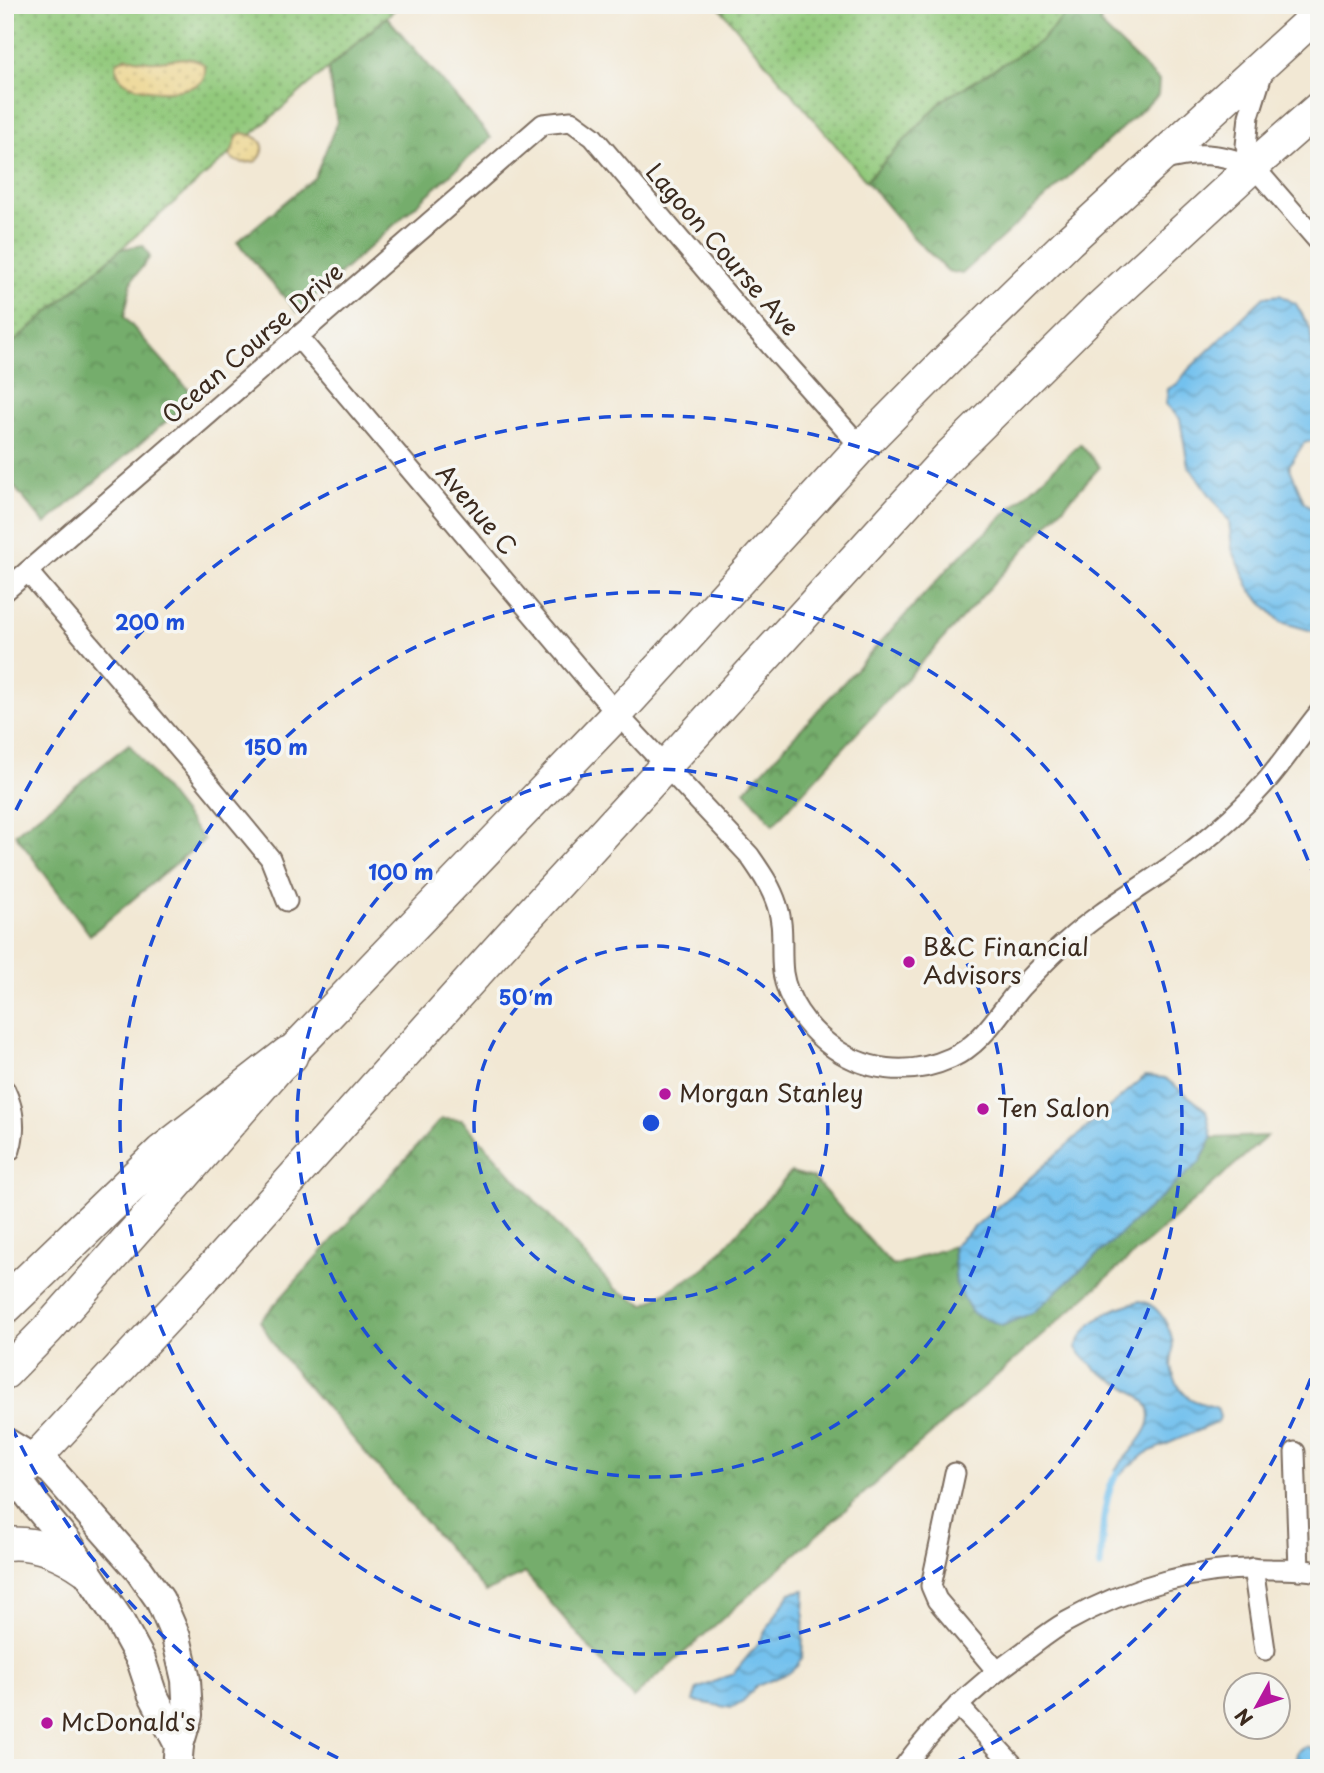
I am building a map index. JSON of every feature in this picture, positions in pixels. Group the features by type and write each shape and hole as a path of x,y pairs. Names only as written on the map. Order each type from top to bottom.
{"highway":[{"path":"5,1305 163,1153 289,1055"}],"main road":[{"path":"6,1376 289,1055 617,714 861,447 1069,241 1319,13"},
{"path":"19,1476 186,1297 501,945 949,456 1099,308 1319,108"},
{"path":"5,1544 36,1544 74,1561 85,1569"}],"street":[{"path":"1266,61 1249,116 1246,146 1253,166 1319,242"},
{"name":"Lagoon Course Ave","path":"532,132 543,124 571,121 593,137 755,328 861,447"},
{"name":"Ocean Course Drive","path":"5,591 532,132"},
{"path":"1152,164 1183,155 1206,154 1233,158 1253,166"},
{"name":"Avenue C","path":"298,337 617,714 749,855 767,879 778,907 787,992 804,1020 826,1042 849,1058 890,1070 912,1070 933,1066 955,1056 976,1041 1020,988 1066,942 1099,914 1192,851 1230,819 1264,785 1319,713"},
{"path":"28,572 270,858 286,901"},
{"path":"5,1090 14,1121 9,1150"},
{"path":"5,1443 19,1476 36,1505 67,1542 118,1618 141,1660 178,1756"},
{"path":"1295,1452 1299,1570"},
{"path":"19,1476 51,1470 139,1570 160,1600 176,1637 186,1680 188,1715 178,1756"},
{"path":"955,1473 931,1586 937,1601 997,1671"},
{"path":"1253,1568 1265,1650"},
{"path":"903,1768 918,1747 958,1705 997,1671 1064,1623 1109,1600 1156,1583 1202,1572 1253,1568 1319,1572"},
{"path":"958,1705 1016,1768"}],"green space":[{"path":"5,5 400,5 5,350"},
{"path":"717,5 1074,5 1041,41 943,100 866,181"},
{"path":"1074,5 1103,5 1100,24 1159,81 1158,95 962,274 948,271 914,238 866,181 943,100 1041,41"},
{"path":"387,17 491,138 297,312 237,242 315,177 337,122 328,69"},
{"path":"143,245 150,257 132,280 124,317 195,397 45,524 5,476 5,350 121,249"},
{"path":"1080,444 1100,467 773,825 745,790 954,562"},
{"path":"129,744 204,840 90,935 15,834"},
{"path":"441,1119 462,1120 615,1289 645,1305 707,1267 791,1172 813,1178 893,1266 953,1246 956,1284 1200,1162 1212,1138 1267,1136 633,1698 525,1573 486,1592 279,1353 260,1321"}],"sand":[{"path":"127,57 148,61 194,59 205,66 205,76 202,81 181,90 136,87 124,81 117,73 117,62"},
{"path":"242,133 261,142 263,151 257,161 239,162 230,156 238,135"}],"water":[{"path":"1280,295 1296,304 1310,328 1314,360 1319,373 1319,439 1304,443 1289,466 1304,502 1319,514 1319,633 1281,622 1251,591 1232,549 1229,521 1188,465 1180,419 1166,404 1168,389 1177,384 1188,370 1264,297"},
{"path":"1145,1076 1165,1078 1206,1110 1212,1138 1200,1162 1034,1312 1002,1326 972,1313 956,1284 953,1246"},
{"path":"1140,1301 1154,1307 1168,1327 1173,1349 1171,1364 1180,1389 1194,1400 1217,1408 1220,1417 1218,1422 1146,1453 1118,1476 1115,1470 1138,1443 1148,1426 1148,1407 1128,1388 1095,1369 1076,1348 1087,1329 1102,1316"},
{"path":"805,1590 802,1657 797,1666 789,1673 757,1686 743,1701 731,1708 693,1701 697,1689 733,1674 754,1649 790,1593"},
{"path":"1306,1746 1315,1750 1319,1758 1319,1768 1302,1768 1299,1765 1297,1753"}],"waterway":[{"path":"1100,1566 1108,1494 1117,1473"}],"place":[{"name":"B&C Financial Advisors","path":"909,962"},
{"name":"Morgan Stanley","path":"665,1094"},
{"name":"Ten Salon","path":"983,1109"},
{"name":"McDonald's","path":"47,1723"}]}
